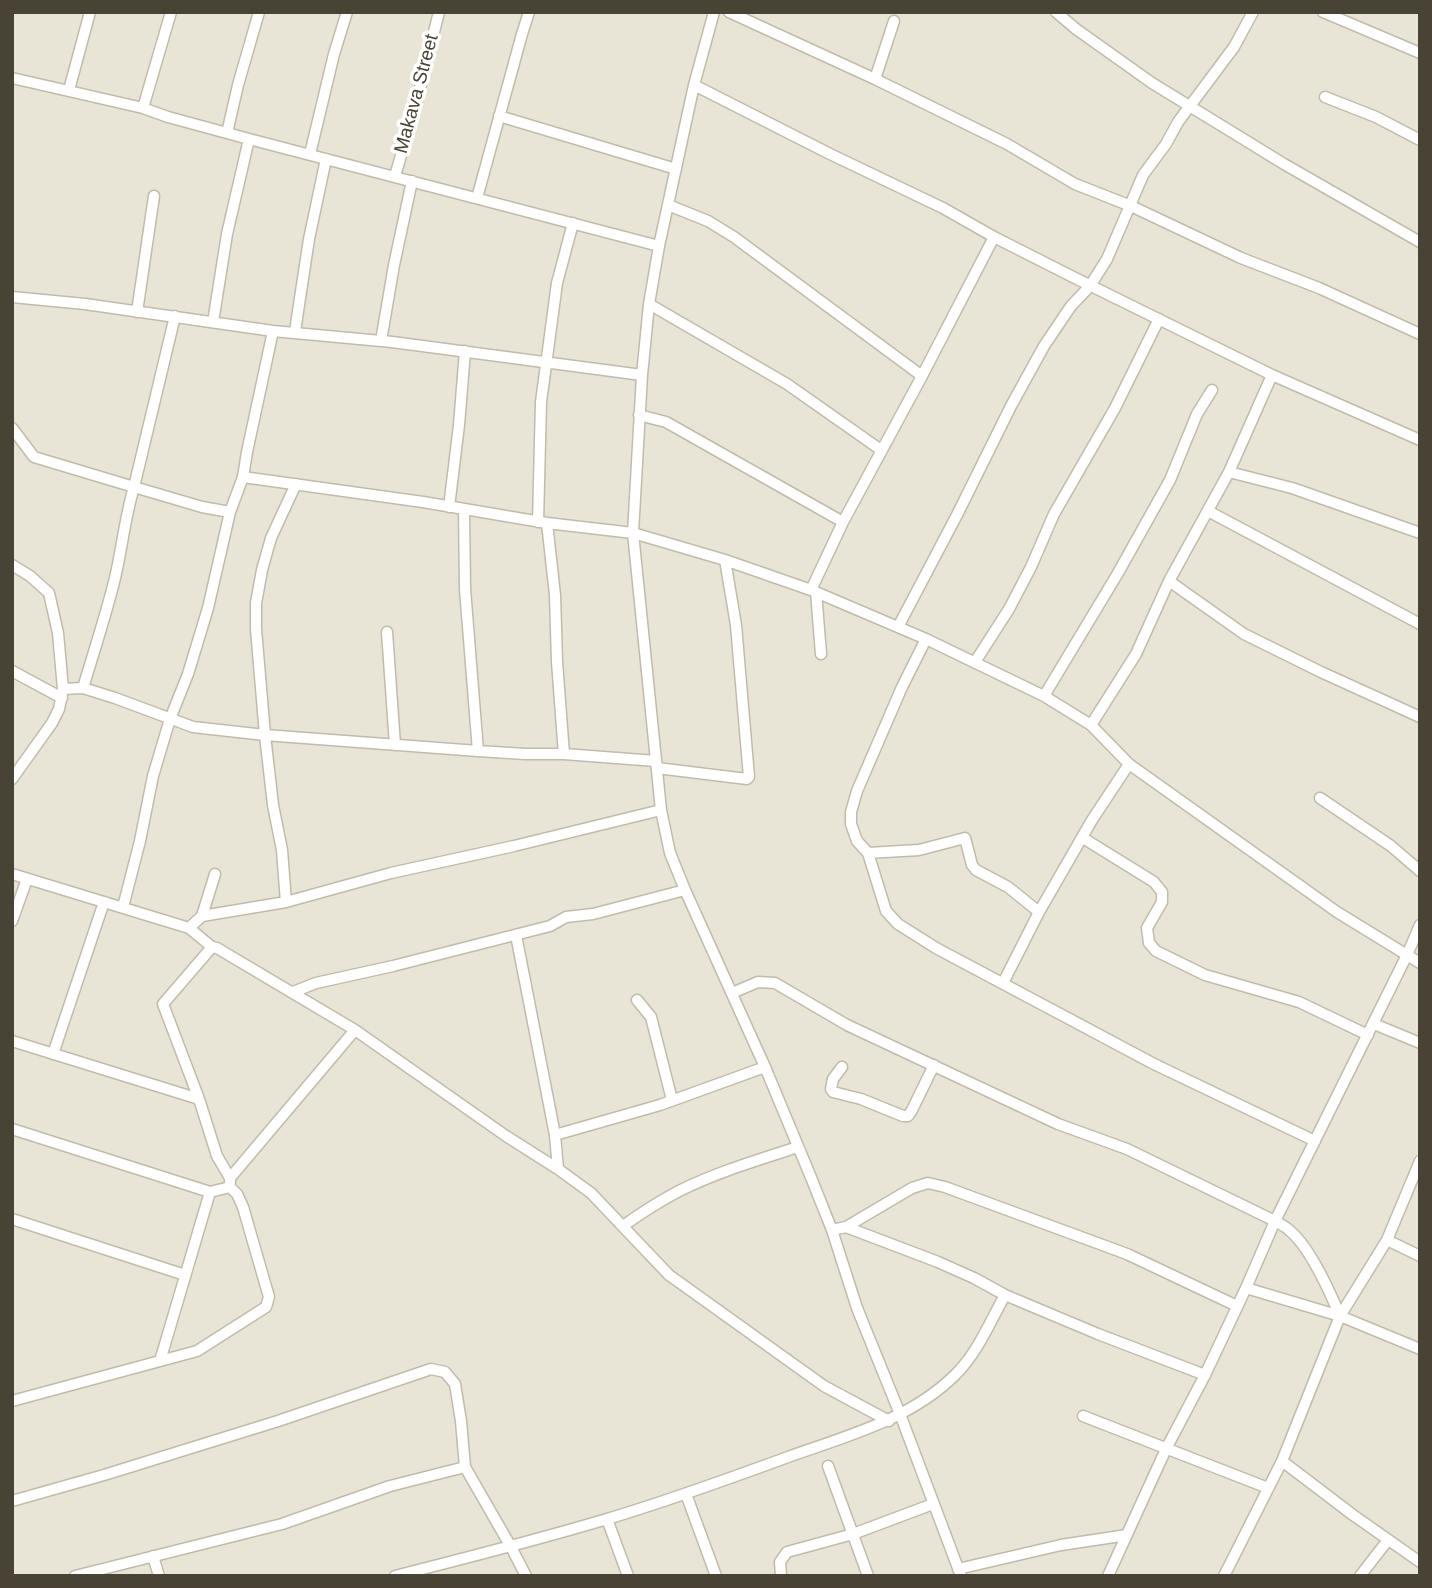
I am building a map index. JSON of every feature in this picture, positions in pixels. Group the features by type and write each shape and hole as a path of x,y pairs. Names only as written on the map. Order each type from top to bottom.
{"street":[{"path":"69,90 90,12"},
{"path":"143,108 171,12"},
{"path":"228,132 259,12"},
{"path":"310,154 347,12"},
{"name":"Makava Street","path":"395,176 439,12"},
{"path":"477,198 529,12"},
{"path":"715,12 694,85 659,246 649,304 639,415 633,533 656,765 670,852 765,1067 832,1230 857,1308 959,1572 1060,1545 1127,1535"},
{"path":"729,12 1007,144 1076,184 1420,334"},
{"path":"1056,12 1152,83 1284,164 1420,242"},
{"path":"898,628 1044,346 1107,259 1143,175 1166,144 1178,122 1234,47 1253,12"},
{"path":"1323,12 1420,53"},
{"path":"875,79 894,21"},
{"path":"12,78 143,108 248,139 659,246"},
{"path":"694,85 1272,375 1420,440"},
{"path":"1325,97 1376,117 1420,140"},
{"path":"499,116 676,169"},
{"path":"213,322 227,234 248,139"},
{"path":"295,331 309,239 326,159"},
{"path":"382,341 394,265 412,181"},
{"path":"137,312 154,196"},
{"path":"668,205 708,221 734,237 922,376"},
{"path":"564,754 555,595 542,522 541,402 557,283 572,223"},
{"path":"821,654 813,591 843,522 994,237"},
{"path":"12,298 85,304 273,331 382,341 642,375"},
{"path":"649,304 787,384 881,450"},
{"path":"83,688 114,582 128,509 175,316"},
{"path":"975,662 1009,609 1054,514 1115,408 1159,319"},
{"path":"123,907 153,776 204,621 230,512 243,477 273,331"},
{"path":"449,507 465,351"},
{"path":"1091,725 1136,654 1169,581 1229,472 1272,375"},
{"path":"1044,696 1170,480 1197,414 1212,390"},
{"path":"639,415 666,422 843,522"},
{"path":"12,428 34,457 202,508 230,512"},
{"path":"1229,472 1292,488 1420,533"},
{"path":"243,477 633,533 724,560 813,591 926,639 1044,696 1091,725 1129,764 1336,912 1420,963"},
{"path":"286,902 282,850 273,805 265,735 256,603 271,538 296,484"},
{"path":"464,509 465,589 478,751"},
{"path":"1208,511 1420,624"},
{"path":"12,671 63,694 83,688 193,727 478,751 564,754 747,779 749,777 736,625 724,560"},
{"path":"12,565 30,576 48,593 58,633 63,694 52,723 14,773"},
{"path":"1169,581 1244,634 1420,717"},
{"path":"387,632 395,744"},
{"path":"926,639 902,687 857,791 851,812 851,824 857,841 869,853 886,911 898,924 936,948 1154,1063 1315,1141"},
{"path":"1003,983 1039,912 1092,820 1129,764"},
{"path":"1320,798 1391,846 1420,871"},
{"path":"202,916 286,902 391,873 662,810"},
{"path":"869,853 919,850 964,838 971,865 976,870 1008,887 1039,912"},
{"path":"1083,838 1154,882 1162,892 1162,902 1147,928 1149,943 1156,951 1205,975 1299,1002 1368,1035"},
{"path":"12,874 189,928 212,947 355,1030 591,1193 669,1275 824,1386 889,1420"},
{"path":"189,928 202,916 215,874"},
{"path":"12,921 27,879"},
{"path":"293,992 316,983 550,926 566,917 593,914 685,890"},
{"path":"53,1054 104,902"},
{"path":"1108,1576 1166,1449 1246,1288 1275,1221 1374,1024 1420,925"},
{"path":"516,935 555,1135 558,1169"},
{"path":"12,1401 197,1351 266,1307 269,1297 243,1207 217,1156 199,1099 163,1004 212,947"},
{"path":"732,993 758,982 775,982 846,1025 1058,1124 1127,1149 1275,1221 1290,1231 1303,1247 1324,1280 1340,1315"},
{"path":"637,1000 651,1017 672,1100"},
{"path":"1374,1024 1420,1043"},
{"path":"12,1129 210,1192 230,1182 355,1030"},
{"path":"12,1041 199,1099"},
{"path":"842,1067 831,1084 833,1092 908,1116 934,1065"},
{"path":"555,1135 672,1100 765,1067"},
{"path":"624,1226 680,1190 798,1147"},
{"path":"1224,1576 1282,1461 1340,1315 1387,1240 1420,1161"},
{"path":"832,1230 846,1227 912,1188 928,1183 1127,1254 1237,1306"},
{"path":"160,1361 210,1192"},
{"path":"12,1219 186,1275"},
{"path":"846,1227 962,1273 1005,1295 1098,1334 1205,1375"},
{"path":"1387,1240 1420,1256"},
{"path":"1246,1288 1340,1315 1420,1349"},
{"path":"395,1576 511,1547 607,1519 686,1494 889,1420 954,1376 972,1353 1005,1295"},
{"path":"12,1501 278,1421 431,1369 445,1372 454,1384 465,1467 526,1576"},
{"path":"1083,1416 1268,1488"},
{"path":"1282,1461 1420,1562"},
{"path":"828,1466 868,1576"},
{"path":"75,1576 282,1524 390,1486 465,1467"},
{"path":"686,1494 716,1576"},
{"path":"781,1576 780,1562 787,1552 853,1534 933,1504"},
{"path":"607,1519 628,1576"},
{"path":"1360,1576 1388,1540"},
{"path":"153,1556 159,1576"}],"shaded area":[{"path":"12,12 1420,12 1420,1576 12,1576"}]}
